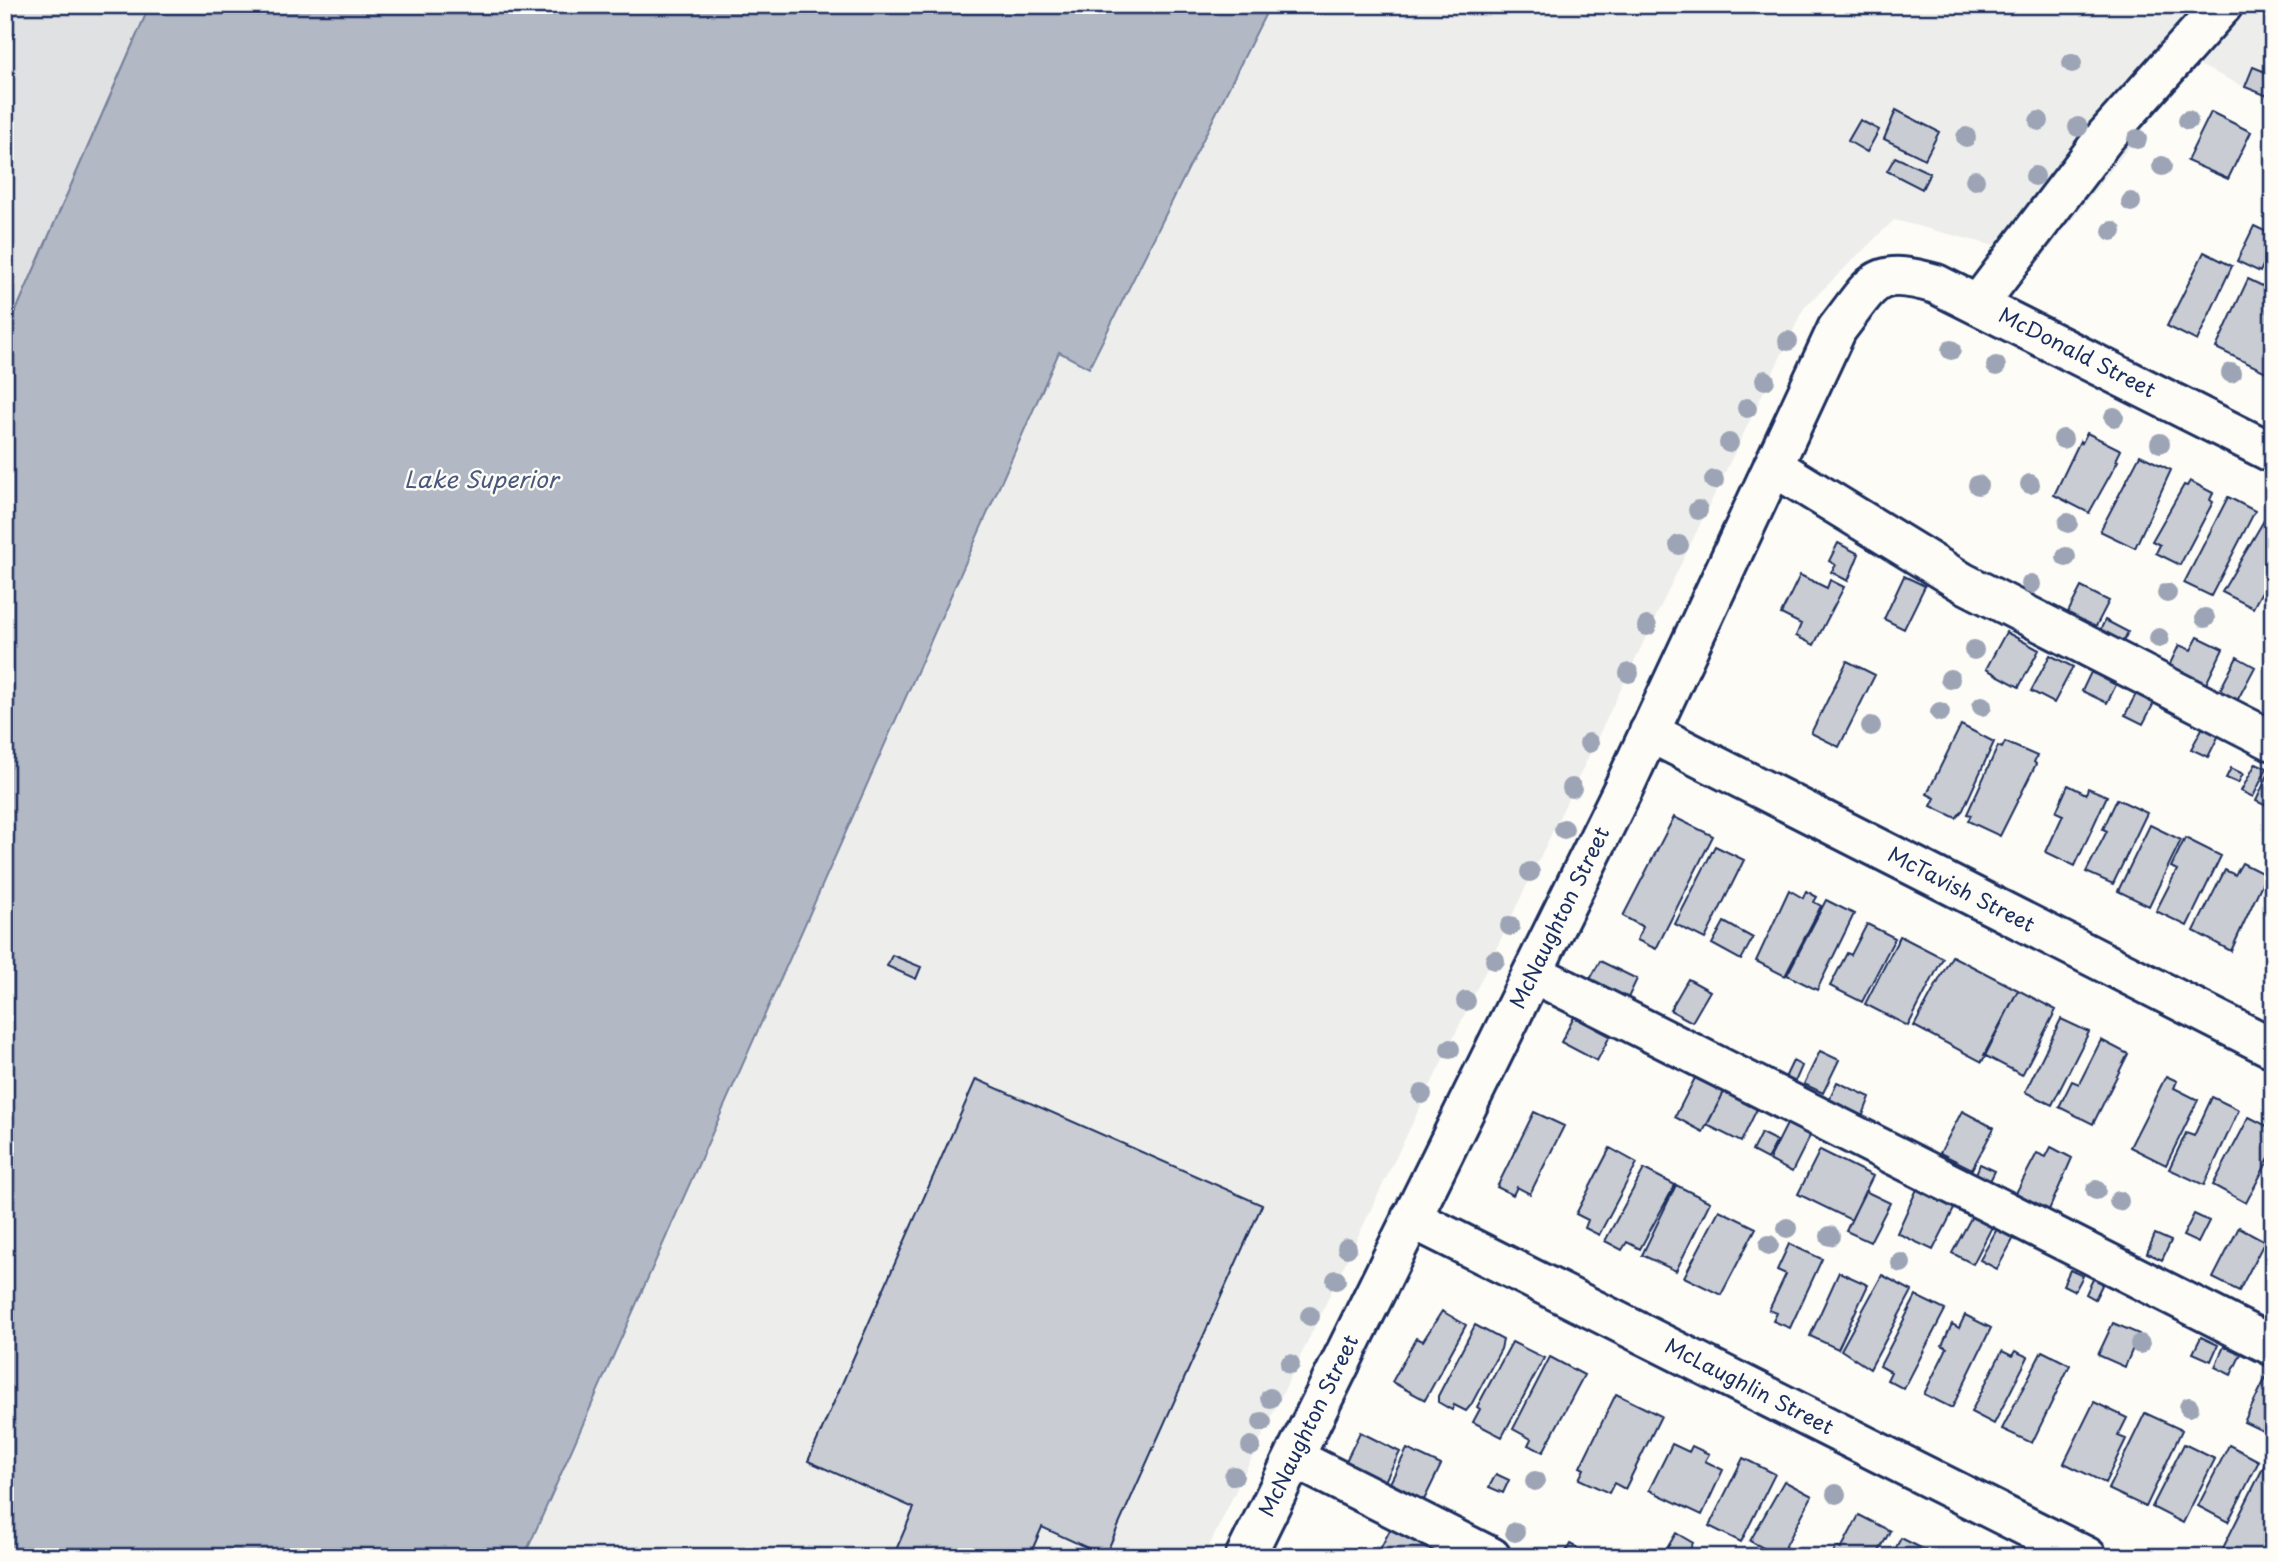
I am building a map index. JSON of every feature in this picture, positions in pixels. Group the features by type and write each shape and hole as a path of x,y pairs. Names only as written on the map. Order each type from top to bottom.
{"street":[{"path":"1979,303 2105,137 2223,5"},
{"name":"McDonald Street","path":"1875,280 1900,274 1936,284 1979,303 2273,453"},
{"name":"McNaughton Street","path":"1244,1557 1533,973 1837,329 1875,280"},
{"path":"1773,466 1962,582 2273,741"},
{"name":"McTavish Street","path":"1649,732 2273,1048"},
{"path":"1533,973 2273,1346"},
{"name":"McLaughlin Street","path":"1411,1218 2087,1557"},
{"path":"1294,1458 1491,1557"}],"shaded area":[{"path":"5,5 150,5 5,336"},
{"path":"1270,5 2273,5 2273,101 2195,63 2042,258 1894,220 1804,308 1204,1557 524,1557 718,1112 1060,351 1089,368"}],"water":[{"name":"Lake Superior","path":"150,5 1270,5 1089,368 1059,352 524,1557 5,1557 5,336"}],"building":[{"path":"2253,67 2273,75 2273,98 2245,87"},
{"path":"1896,110 1939,132 1925,159 1884,139"},
{"path":"2211,112 2251,132 2228,179 2187,161"},
{"path":"1860,120 1879,130 1867,152 1848,141"},
{"path":"1895,157 1930,173 1922,189 1887,171"},
{"path":"2254,226 2273,235 2273,245 2260,272 2237,261"},
{"path":"2204,252 2232,266 2197,341 2167,326"},
{"path":"2248,279 2273,291 2273,363 2268,373 2216,348"},
{"path":"2087,433 2121,450 2116,460 2118,461 2089,513 2054,495 2080,441 2082,443"},
{"path":"2140,455 2171,470 2135,548 2100,531"},
{"path":"2190,481 2213,493 2210,500 2213,502 2180,565 2156,553 2160,545 2152,541 2184,485 2187,486"},
{"path":"2228,497 2255,511 2211,596 2184,583"},
{"path":"2266,517 2273,520 2273,571 2253,608 2222,592"},
{"path":"1838,543 1859,554 1848,581 1831,572 1836,565 1829,561"},
{"path":"1800,575 1827,588 1830,580 1844,587 1814,645 1796,636 1801,624 1781,614"},
{"path":"1904,576 1925,586 1904,629 1884,619"},
{"path":"2081,587 2109,601 2091,636 2063,622"},
{"path":"2105,620 2128,632 2119,650 2096,639"},
{"path":"2006,632 2039,650 2019,687 1986,669"},
{"path":"2198,637 2223,649 2204,688 2167,670 2179,645 2191,650"},
{"path":"2050,655 2073,667 2054,703 2031,691"},
{"path":"2237,657 2255,667 2237,701 2219,692"},
{"path":"1847,661 1875,675 1839,747 1811,733"},
{"path":"2091,672 2116,685 2107,703 2082,691"},
{"path":"2137,692 2155,701 2143,724 2125,715"},
{"path":"1961,725 1994,742 1963,810 1956,818 1931,806 1935,798 1927,794"},
{"path":"2204,725 2220,733 2208,757 2191,749"},
{"path":"2005,742 2037,756 2034,762 2036,764 2000,836 1968,821 1971,815 1967,814 1998,746 2002,748"},
{"path":"2256,763 2267,768 2253,797 2241,791"},
{"path":"2231,768 2243,774 2238,783 2226,778"},
{"path":"2273,768 2273,809 2256,801"},
{"path":"2068,785 2086,794 2088,788 2107,796 2075,866 2046,852 2063,815 2056,812"},
{"path":"2117,799 2147,813 2113,884 2086,872 2107,831 2103,829"},
{"path":"1674,817 1713,836 1656,949 1637,940 1643,927 1623,916"},
{"path":"2150,825 2181,840 2149,906 2118,891"},
{"path":"2185,838 2221,856 2187,926 2156,911 2177,870 2171,867"},
{"path":"1715,846 1744,860 1705,939 1675,924"},
{"path":"2242,863 2266,875 2231,951 2194,931 2225,870 2235,875"},
{"path":"1789,890 1803,898 1806,891 1817,897 1814,902 1821,906 1785,976 1756,961"},
{"path":"1826,900 1854,914 1817,990 1787,975"},
{"path":"1724,922 1753,938 1741,960 1712,944"},
{"path":"1867,924 1895,938 1862,1002 1830,986 1847,953 1851,955"},
{"path":"1900,936 1943,958 1908,1026 1865,1004"},
{"path":"892,955 921,967 916,979 887,966"},
{"path":"1952,956 2018,990 1982,1062 1914,1026"},
{"path":"1600,961 1637,979 1626,1002 1588,983"},
{"path":"1688,979 1710,991 1692,1022 1670,1010"},
{"path":"2018,990 2056,1010 2022,1075 1984,1055"},
{"path":"1574,1017 1610,1036 1597,1061 1561,1042"},
{"path":"2061,1019 2089,1032 2052,1105 2025,1092"},
{"path":"2101,1040 2128,1054 2093,1124 2059,1107 2072,1081 2079,1084"},
{"path":"1820,1051 1839,1060 1823,1093 1804,1084"},
{"path":"1793,1061 1802,1066 1792,1089 1782,1084"},
{"path":"2166,1076 2177,1081 2174,1088 2198,1100 2166,1165 2130,1147"},
{"path":"1695,1078 1724,1092 1703,1132 1675,1117"},
{"path":"976,1079 1262,1205 1105,1556 1042,1527 1029,1557 893,1557 914,1508 808,1461"},
{"path":"1837,1082 1870,1097 1861,1120 1827,1104"},
{"path":"1724,1092 1757,1109 1741,1142 1707,1125"},
{"path":"2212,1097 2239,1110 2204,1185 2169,1169 2186,1133 2194,1136"},
{"path":"1962,1111 1994,1128 1972,1169 1940,1153"},
{"path":"1534,1112 1564,1126 1530,1194 1517,1187 1513,1195 1497,1187"},
{"path":"2249,1117 2273,1129 2273,1151 2246,1203 2213,1185"},
{"path":"1788,1122 1811,1134 1792,1172 1769,1160"},
{"path":"1761,1133 1777,1141 1767,1159 1752,1151"},
{"path":"2051,1147 2072,1158 2049,1210 2016,1193 2037,1153 2046,1157"},
{"path":"1610,1148 1637,1163 1599,1235 1585,1228 1588,1220 1576,1214"},
{"path":"1820,1150 1873,1176 1851,1220 1798,1194"},
{"path":"1980,1164 1995,1171 1988,1185 1974,1179"},
{"path":"1644,1169 1675,1185 1640,1249 1627,1242 1622,1250 1605,1241"},
{"path":"1676,1185 1710,1202 1676,1271 1642,1255"},
{"path":"1917,1189 1955,1207 1933,1250 1897,1233"},
{"path":"1865,1191 1890,1203 1870,1242 1846,1231"},
{"path":"1719,1210 1756,1228 1721,1295 1684,1277"},
{"path":"2194,1214 2209,1221 2198,1243 2183,1236"},
{"path":"1972,1216 1992,1227 1973,1264 1952,1253"},
{"path":"1998,1227 2015,1236 1997,1269 1980,1260"},
{"path":"2239,1227 2265,1241 2239,1291 2213,1278"},
{"path":"2155,1234 2171,1241 2162,1260 2147,1253"},
{"path":"1789,1244 1822,1259 1790,1328 1773,1321 1777,1313 1769,1310 1786,1274 1777,1270"},
{"path":"2070,1270 2083,1276 2075,1291 2063,1285"},
{"path":"1839,1272 1868,1285 1838,1349 1810,1336"},
{"path":"1882,1275 1912,1291 1870,1369 1841,1350"},
{"path":"2094,1277 2104,1281 2095,1299 2086,1294"},
{"path":"1916,1296 1945,1310 1904,1389 1887,1380 1891,1372 1880,1366"},
{"path":"1442,1311 1466,1325 1425,1400 1392,1382 1416,1338 1423,1341"},
{"path":"1965,1315 1991,1328 1952,1408 1924,1394 1947,1348 1942,1345 1952,1324 1959,1328"},
{"path":"2113,1323 2139,1334 2125,1367 2098,1355"},
{"path":"1475,1325 1503,1340 1501,1349 1471,1405 1466,1411 1454,1405 1452,1410 1438,1402 1438,1396"},
{"path":"2201,1337 2218,1345 2211,1361 2193,1353"},
{"path":"1512,1342 1544,1358 1502,1437 1473,1422 1480,1409 1477,1407"},
{"path":"2224,1346 2241,1354 2231,1375 2215,1367"},
{"path":"2002,1351 2012,1356 2015,1351 2028,1357 1994,1424 1971,1412"},
{"path":"2042,1351 2070,1365 2032,1443 2002,1429"},
{"path":"1550,1357 1584,1375 1543,1452 1528,1445 1531,1439 1513,1429"},
{"path":"2273,1365 2273,1436 2244,1422"},
{"path":"1616,1394 1661,1416 1625,1489 1614,1483 1609,1493 1579,1479 1584,1469 1580,1467"},
{"path":"2094,1402 2127,1418 2118,1436 2126,1439 2105,1483 2064,1463"},
{"path":"2145,1413 2182,1430 2146,1507 2108,1489"},
{"path":"1360,1432 1400,1452 1384,1483 1345,1463"},
{"path":"1672,1444 1689,1452 1692,1446 1709,1454 1705,1461 1723,1470 1702,1515 1649,1490"},
{"path":"2184,1444 2215,1459 2183,1523 2152,1507"},
{"path":"2229,1445 2259,1461 2228,1522 2198,1506"},
{"path":"1407,1449 1441,1465 1424,1500 1390,1483"},
{"path":"2271,1452 2273,1535 2262,1557 2240,1557 2223,1548"},
{"path":"1743,1458 1775,1474 1741,1542 1709,1526"},
{"path":"1496,1474 1509,1480 1503,1493 1489,1487"},
{"path":"1784,1481 1812,1496 1780,1557 1750,1541"},
{"path":"1859,1515 1890,1531 1876,1557 1831,1557 1836,1547 1841,1549"},
{"path":"1393,1524 1442,1550 1438,1557 1376,1557"},
{"path":"1676,1533 1693,1543 1686,1557 1666,1550"},
{"path":"1901,1538 1933,1554 1931,1557 1891,1557"},
{"path":"1570,1544 1592,1556 1592,1557 1563,1557"}]}
